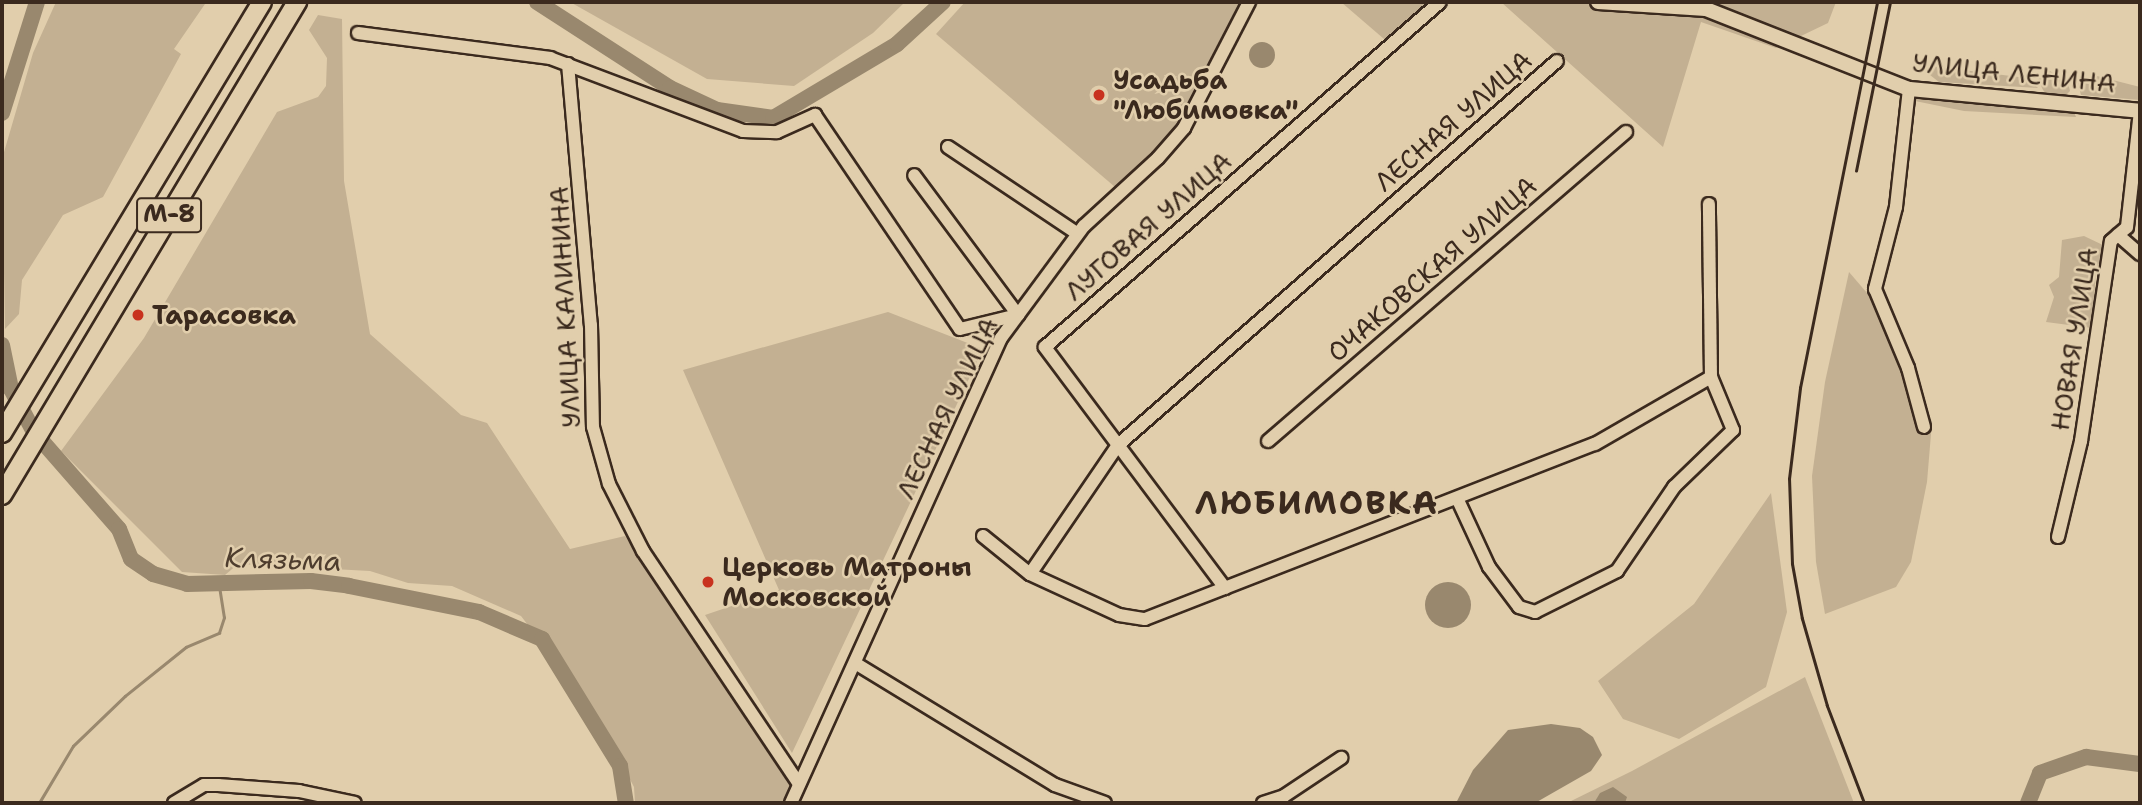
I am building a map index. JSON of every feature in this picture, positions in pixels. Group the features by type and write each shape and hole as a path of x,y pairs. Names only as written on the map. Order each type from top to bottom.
{"highway":[{"name":"М-8","path":"3,432 262,2"},
{"name":"М-8","path":"2,495 298,2"}],"main road":[{"name":"УЛИЦА ЛЕНИНА","path":"1598,2 1706,9 1884,82 1909,89 2140,111"}],"street":[{"name":"ЛЕСНАЯ УЛИЦА","path":"791,803 1001,338 1078,234 1184,128 1249,2"},
{"name":"ЛУГОВАЯ УЛИЦА","path":"1118,445 1045,347 1440,2"},
{"path":"358,33 550,58 743,131 777,132 815,115 960,329 1018,315 915,175"},
{"name":"ЛЕСНАЯ УЛИЦА","path":"1030,574 1118,445 1557,61"},
{"name":"УЛИЦА КАЛИНИНА","path":"568,64 591,325 593,428 609,484 643,551 799,784"},
{"path":"1909,89 1896,207 1875,289 1908,369 1924,427"},
{"name":"НОВАЯ УЛИЦА","path":"2058,537 2081,441 2111,241 2127,227 2140,111"},
{"name":"ОЧАКОВСКАЯ УЛИЦА","path":"1268,441 1626,132"},
{"path":"948,147 1078,234"},
{"path":"1457,498 1489,567 1519,607 1535,612 1617,571 1674,487 1733,430 1711,377 1709,204"},
{"path":"2118,235 2140,254"},
{"path":"983,536 1030,574 1119,615 1145,619 1595,444 1711,377"},
{"path":"1118,445 1225,588"},
{"path":"2,501 17,469"},
{"path":"855,663 1055,785 1105,803"},
{"path":"1263,803 1284,796 1341,758"},
{"path":"174,803 204,785 299,791 355,803"}],"shaded area":[{"path":"56,2 205,4 174,49 181,54 103,197 63,215 22,280 19,314 5,329 2,159 33,53"},
{"path":"570,2 905,2 873,33 794,86 707,79"},
{"name":"Усадьба \"Любимовка\"","path":"965,2 1241,2 1175,128 1155,153 1115,187 936,34"},
{"path":"1341,2 1449,2 1391,45"},
{"path":"1501,2 1836,2 1828,23 1776,48 1701,22 1663,147"},
{"path":"318,15 342,19 344,181 370,334 461,415 487,423 570,549 625,536 791,786 784,803 635,803 634,787 597,715 521,616 452,586 408,583 370,571 238,564 225,575 182,572 61,451 144,338 277,112 318,97 326,86 327,58 309,30"},
{"path":"1262,42 1271,46 1275,55 1271,64 1262,68 1253,64 1249,55 1253,46"},
{"path":"1931,66 2027,78 2038,88 1939,82 1930,75"},
{"path":"2050,71 2068,83 2070,91 2064,97 2049,97 2043,90 2038,79"},
{"path":"2097,76 2140,87 2140,100 2081,95 2077,79"},
{"path":"1912,95 2072,107 2076,117 1964,111 1915,101"},
{"path":"2084,236 2105,246 2096,272 2092,328 2046,322 2054,297 2049,285 2059,277 2062,240"},
{"path":"1849,272 1891,321 1932,422 1927,482 1911,562 1896,587 1825,614 1816,562 1812,476 1825,382"},
{"path":"888,312 983,349 792,753 705,615 779,590 683,370"},
{"path":"1771,493 1787,612 1766,687 1679,739 1623,719 1598,681 1694,604"},
{"path":"1448,582 1464,589 1471,605 1464,621 1448,628 1432,621 1425,605 1432,589"},
{"path":"1805,677 1854,803 1567,803 1632,771"},
{"path":"1551,724 1580,728 1593,737 1602,755 1591,771 1535,803 1456,803 1473,770 1508,730"},
{"path":"1613,787 1627,797 1625,803 1594,803 1600,793"}],"waterway":[{"name":"Клязьма","path":"2,113 37,2"},
{"name":"Клязьма","path":"537,2 670,88 717,110 773,118 897,44 943,2"},
{"name":"Клязьма","path":"2,345 11,389 34,432 119,529 131,559 153,574 187,584 311,581 349,586 479,612 542,639 620,766 626,803"},
{"path":"39,803 73,746 125,696 186,647 219,633 224,618 219,587"},
{"name":"Клязьма","path":"2028,803 2040,773 2086,757 2140,764"}],"railway":[{"path":"1864,803 1827,706 1802,619 1792,564 1789,479 1800,388 1877,2"},
{"path":"1856,171 1890,2"}],"place":[{"name":"Усадьба \"Любимовка\"","path":"1099,95"},
{"name":"Тарасовка","path":"138,315"},
{"name":"Церковь Матроны Московской","path":"708,582"}],"district":[{"name":"ЛЮБИМОВКА","path":"1317,503"}]}
